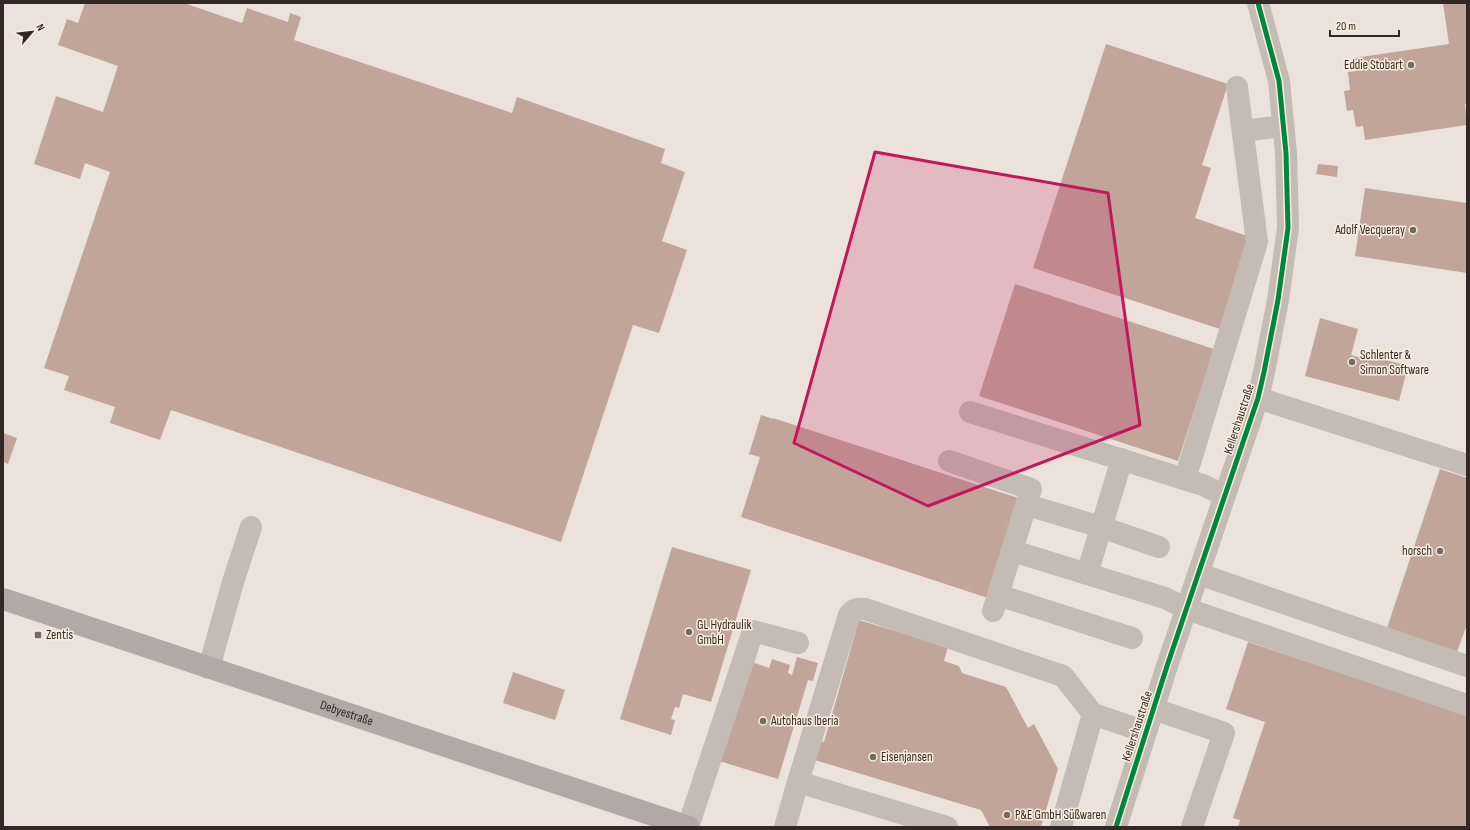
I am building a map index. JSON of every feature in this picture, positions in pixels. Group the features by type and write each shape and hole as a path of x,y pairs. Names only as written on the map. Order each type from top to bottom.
{"main road":[{"name":"Debyestraße","path":"3,599 689,827"}],"street":[{"name":"Kellershaustraße","path":"1116,827 1146,732 1258,398 1278,300 1288,228 1286,153 1279,81 1258,3"},
{"path":"1185,479 1257,242 1237,87"},
{"path":"1243,131 1283,126"},
{"path":"1258,398 1467,465"},
{"path":"970,412 1204,485 1225,496"},
{"path":"1087,574 1122,460"},
{"path":"949,461 1031,489 996,603 1132,638"},
{"path":"1027,505 1101,527 1159,547"},
{"path":"209,668 251,527"},
{"path":"1013,551 1165,598 1187,609 1467,706"},
{"path":"1199,574 1467,666"},
{"path":"784,827 849,615 853,610 858,608 865,609 1063,676 1093,714 1146,732"},
{"path":"689,827 753,631 798,643"},
{"path":"1154,709 1224,733 1192,827"},
{"path":"1061,827 1093,714"},
{"path":"798,782 947,827"}],"highlighted area":[{"path":"875,152 1108,193 1140,425 928,506 794,443"}],"building":[{"path":"85,3 184,3 242,23 247,8 288,22 290,13 301,17 294,40 512,113 517,97 665,149 661,163 685,172 662,241 687,250 659,333 633,325 561,542 171,410 160,440 110,423 115,407 64,390 69,376 44,368 110,172 85,163 80,179 34,164 56,96 103,112 118,66 58,45 67,19 78,23"},
{"name":"Eddie Stobart","path":"1443,3 1467,3 1467,103 1465,104 1467,125 1365,140 1363,126 1356,127 1353,110 1347,111 1344,91 1350,90 1348,72 1356,71 1354,58 1449,44"},
{"path":"1106,44 1228,84 1202,165 1211,168 1195,218 1253,238 1223,330 1033,268"},
{"path":"1318,164 1338,166 1337,177 1316,174"},
{"name":"Adolf Vecqueray","path":"1365,188 1467,203 1467,273 1355,256"},
{"path":"1015,284 1214,349 1178,461 979,396"},
{"name":"Schlenter & Simon Software","path":"1320,318 1358,329 1351,355 1364,359 1365,354 1408,366 1399,401 1305,376"},
{"path":"761,415 1024,500 991,599 741,517 760,457 749,454"},
{"path":"3,433 17,438 8,464 3,462"},
{"name":"horsch","path":"1440,469 1467,478 1467,624 1456,655 1386,631"},
{"name":"GL Hydraulik GmbH","path":"672,547 751,570 711,702 683,694 679,708 675,707 671,719 675,720 671,735 620,719"},
{"path":"859,620 948,647 944,661 959,666 962,673 1006,687 1028,728 1034,724 1058,769 1041,827 990,827 981,810 808,758 814,739 824,742"},
{"path":"1248,642 1467,715 1467,827 1238,827 1240,820 1233,818 1265,722 1226,709"},
{"name":"Autohaus Iberia","path":"797,657 818,663 813,681 808,680 778,779 719,761 749,661 769,668 772,659 790,665 788,673 792,675"},
{"path":"513,672 565,690 555,720 503,703"}],"cycle path":[{"path":"1116,827 1167,666 1258,398 1278,300 1288,228 1286,153 1279,81 1258,3"}],"place":[{"name":"Eddie Stobart","path":"1411,65"},
{"name":"Adolf Vecqueray","path":"1413,230"},
{"name":"Schlenter & Simon Software","path":"1352,362"},
{"name":"horsch","path":"1440,551"},
{"name":"GL Hydraulik GmbH","path":"689,632"},
{"name":"Zentis","path":"38,635"},
{"name":"Autohaus Iberia","path":"763,721"},
{"name":"Eisenjansen","path":"873,757"},
{"name":"P&E GmbH Süßwaren","path":"1007,815"}]}
